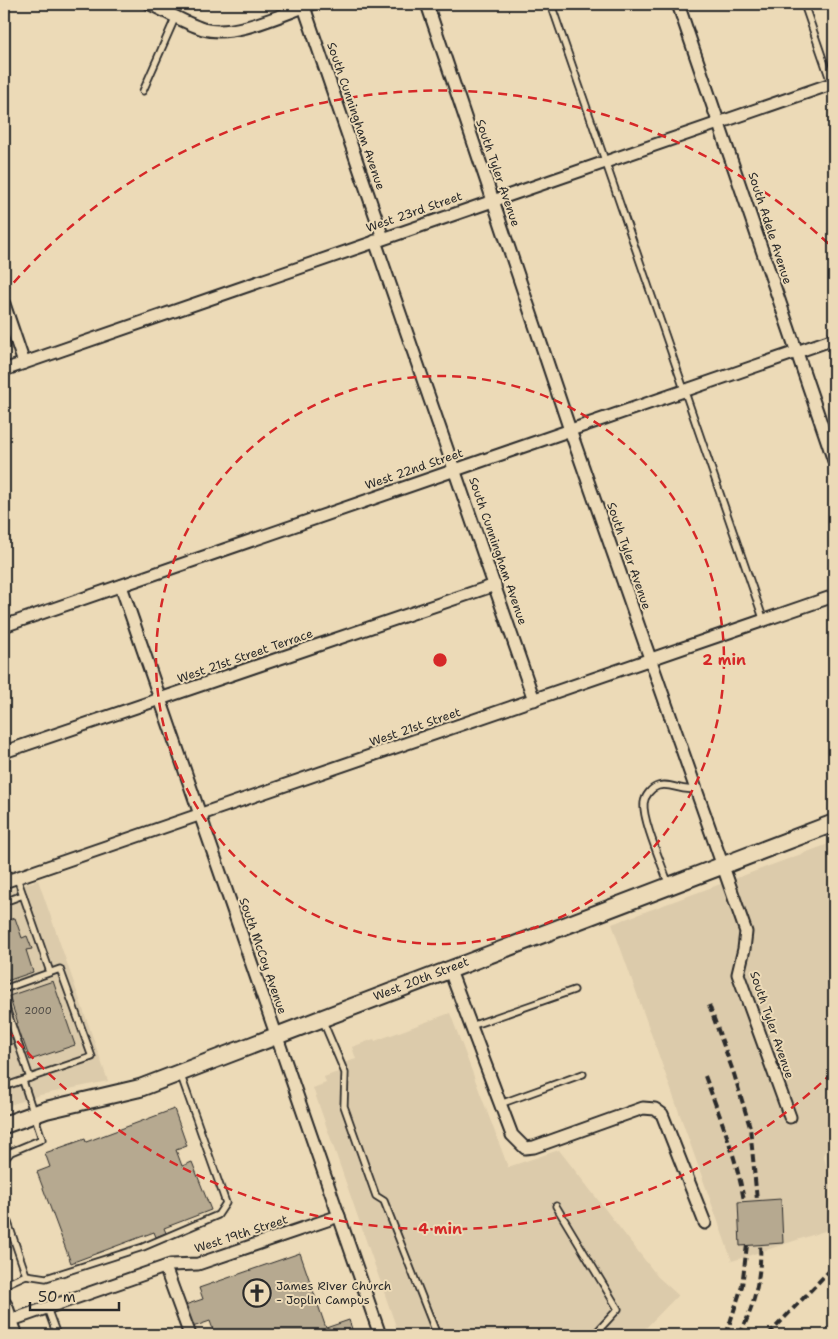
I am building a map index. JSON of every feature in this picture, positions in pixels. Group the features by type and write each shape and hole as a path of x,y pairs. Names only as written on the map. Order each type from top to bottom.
{"main road":[{"name":"West 20th Street","path":"6,1125 35,1114 140,1088 276,1034 834,823"}],"street":[{"path":"150,4 202,28 231,30 307,5"},
{"name":"South Tyler Avenue","path":"427,4 570,430 746,932 738,974 790,1117"},
{"name":"South Adele Avenue","path":"678,4 720,122 834,461"},
{"name":"South Cunningham Avenue","path":"307,5 379,239 455,470 534,700"},
{"name":"West 23rd Street","path":"4,370 605,161 833,86"},
{"path":"4,304 24,364"},
{"name":"West 22nd Street","path":"4,626 834,339"},
{"name":"South McCoy Avenue","path":"121,586 380,1335"},
{"name":"West 21st Street Terrace","path":"4,752 495,586"},
{"name":"West 21st Street","path":"10,880 834,596"},
{"path":"449,968 512,1135 525,1148 534,1147 643,1108 658,1111 662,1114 705,1223"},
{"name":"West 19th Street","path":"9,1321 165,1267 198,1264 339,1216"},
{"path":"165,1267 190,1335"}],"lane":[{"path":"551,4 764,620"},
{"path":"804,4 833,86"},
{"path":"143,91 176,16"},
{"path":"668,885 646,818 645,800 650,791 660,786 671,786 682,791 695,789"},
{"path":"4,864 10,880 23,895 50,972"},
{"path":"4,902 23,895"},
{"path":"4,988 60,969 92,1057 5,1087 4,1079"},
{"path":"471,1026 574,990"},
{"path":"4,1002 30,1078"},
{"path":"322,1017 345,1073 344,1106 376,1196 384,1201 437,1335"},
{"path":"4,1285 26,1276 46,1278 95,1263 143,1247 218,1215 226,1203 180,1072"},
{"path":"500,1104 583,1074"},
{"path":"4,1160 11,1152 42,1139 23,1080"},
{"path":"556,1206 618,1309 594,1335"},
{"path":"4,1211 26,1276"},
{"path":"47,1308 57,1335"}],"shaded area":[{"path":"834,842 834,1136 823,1155 834,1190 834,1228 732,1261 612,924"},
{"path":"38,880 108,1081 40,1095 4,1107 4,892"},
{"path":"450,1013 508,1167 559,1150 658,1277 678,1295 639,1335 399,1335 313,1088 326,1083 324,1077 346,1069 344,1063 356,1059 352,1047 374,1039 375,1041"}],"building":[{"path":"15,918 22,938 27,936 32,949 26,950 33,972 4,982 4,921"},
{"path":"53,981 75,1045 30,1060 23,1040 6,1046 4,1040 4,1028 18,1023 9,996"},
{"path":"174,1109 187,1146 176,1150 182,1166 192,1162 211,1210 164,1228 166,1233 156,1237 154,1232 71,1263 37,1172 50,1167 45,1153 85,1139 86,1142"},
{"path":"781,1199 783,1243 740,1246 738,1202"},
{"name":"James River Church - Joplin Campus","path":"300,1253 326,1328 349,1320 354,1335 215,1335 210,1321 187,1329 179,1307 203,1299 199,1288"}],"railway":[{"path":"709,1005 734,1074 750,1127 757,1200"},
{"path":"705,1076 733,1153 744,1201"},
{"path":"739,1335 749,1314 756,1291 760,1267 760,1244"},
{"path":"726,1335 742,1286 747,1245"},
{"path":"768,1335 834,1266"}],"place":[{"name":"James River Church - Joplin Campus","path":"257,1293"}]}
